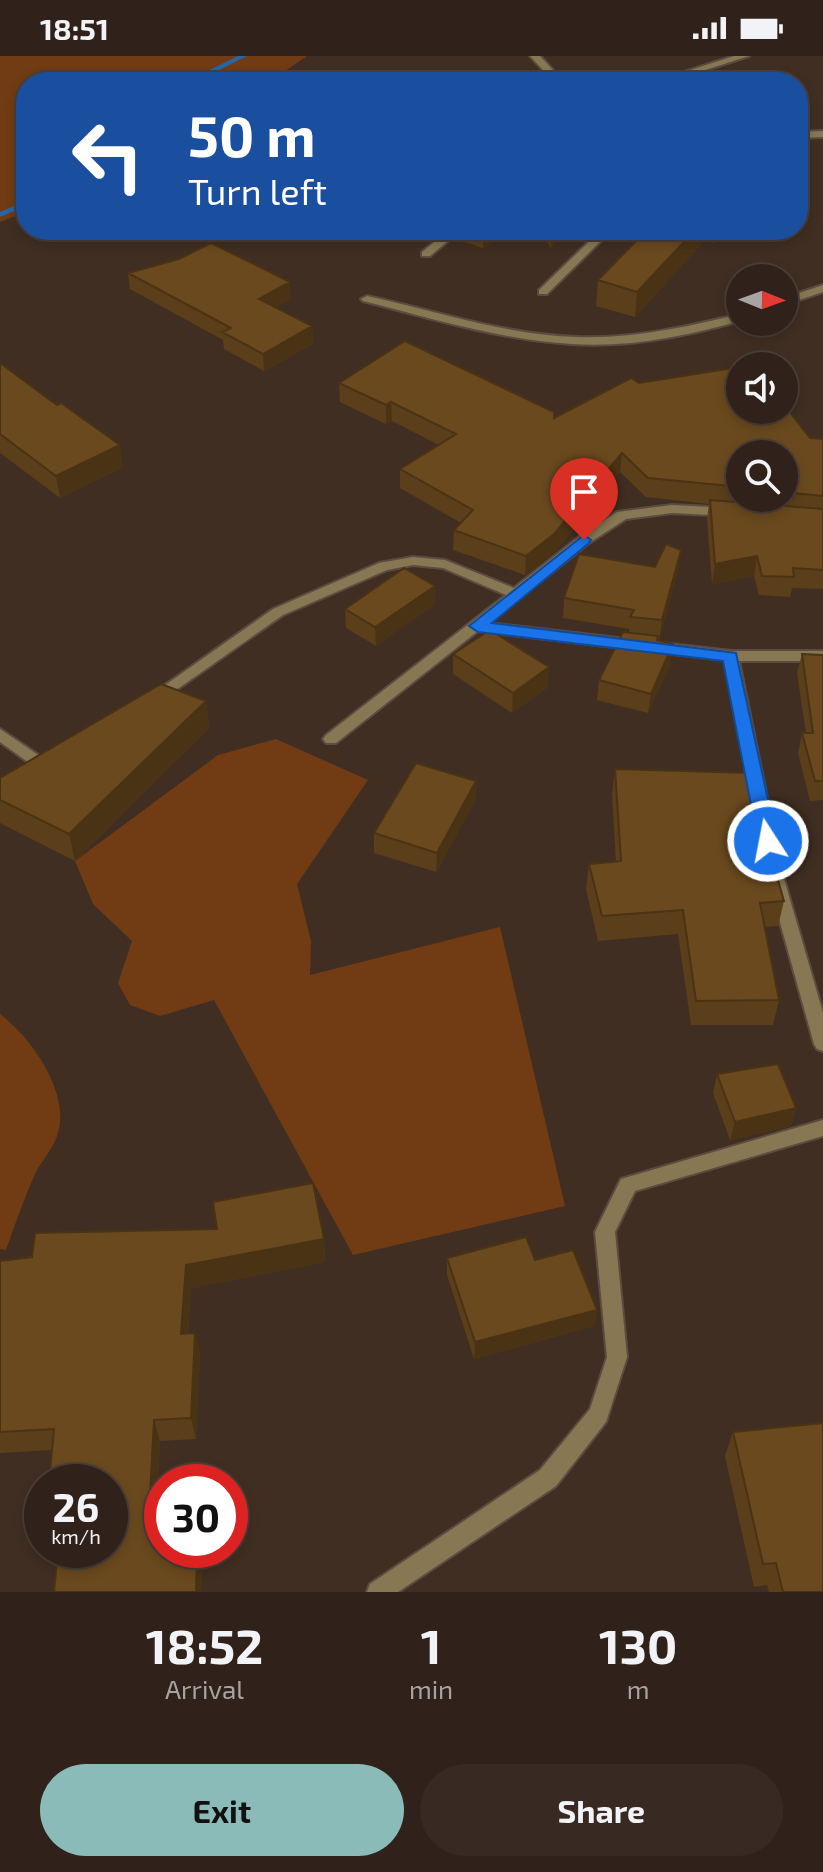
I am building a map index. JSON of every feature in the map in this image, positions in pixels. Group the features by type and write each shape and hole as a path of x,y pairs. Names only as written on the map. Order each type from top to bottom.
{"street":[{"path":"535,56 550,72"},
{"path":"691,72 744,56"},
{"path":"426,254 444,240"},
{"path":"543,292 597,240"},
{"path":"798,297 823,288"},
{"path":"367,299 552,339 591,342 628,339 726,320"},
{"path":"331,739 584,540 622,515 672,509 745,513"},
{"path":"142,706 278,612 384,566 413,561 445,564 517,594"},
{"path":"478,626 731,656 823,656"},
{"path":"731,656 774,872 823,1044"},
{"path":"0,734 51,771 64,762"},
{"path":"378,1592 548,1478 599,1415 617,1357 605,1232 628,1185 823,1128"}],"shaded area":[{"path":"0,56 307,56 284,72 16,72 16,216 0,222"},
{"path":"276,739 368,780 297,884 311,941 310,975 500,927 565,1206 353,1255 214,1000 160,1016 130,1005 118,983 132,941 93,904 75,861 218,755"},
{"path":"0,1014 25,1037 46,1069 59,1103 60,1120 55,1141 35,1174 6,1250 0,1249"}],"building":[{"path":"637,240 686,240 637,292 598,280"},
{"path":"211,243 290,282 259,299 312,326 263,354 222,332 231,328 128,273 179,259"},
{"path":"405,341 554,412 554,418 631,378 639,383 726,369 726,424 798,423 810,438 823,439 823,496 798,493 798,440 726,440 726,486 648,478 622,453 554,534 526,556 454,530 473,510 400,469 456,434 391,402 386,405 339,383"},
{"path":"0,363 57,405 61,403 120,445 56,476 0,434"},
{"path":"710,500 726,501 726,512 798,512 798,507 823,509 823,570 793,568 794,577 762,576 757,556 715,564"},
{"path":"666,544 681,550 662,620 630,617 634,610 564,598 579,554 655,567"},
{"path":"404,568 435,586 375,627 345,609"},
{"path":"490,630 549,667 513,693 453,654"},
{"path":"623,632 658,636 657,640 673,644 651,694 599,680"},
{"path":"802,654 823,655 823,781 815,781 802,733 813,733"},
{"path":"161,684 206,701 69,834 0,800 0,778"},
{"path":"416,763 476,781 437,853 374,833"},
{"path":"615,769 751,773 762,850 769,849 784,901 760,903 779,1000 696,1001 683,910 602,916 589,864 621,861"},
{"path":"778,1064 796,1108 735,1122 717,1074"},
{"path":"313,1183 324,1239 186,1265 181,1334 195,1333 191,1418 154,1420 152,1464 144,1464 144,1568 197,1568 196,1592 54,1592 56,1568 128,1568 128,1464 51,1464 54,1429 0,1432 0,1261 32,1257 35,1233 217,1229 213,1202"},
{"path":"526,1237 535,1260 573,1250 597,1310 475,1342 447,1258"},
{"path":"823,1423 823,1592 783,1592 776,1563 763,1564 733,1432"}],"waterway":[{"path":"210,72 244,56"},
{"path":"0,215 16,208"}],"route":[{"path":"584,540 478,626 731,656 768,841"}]}
